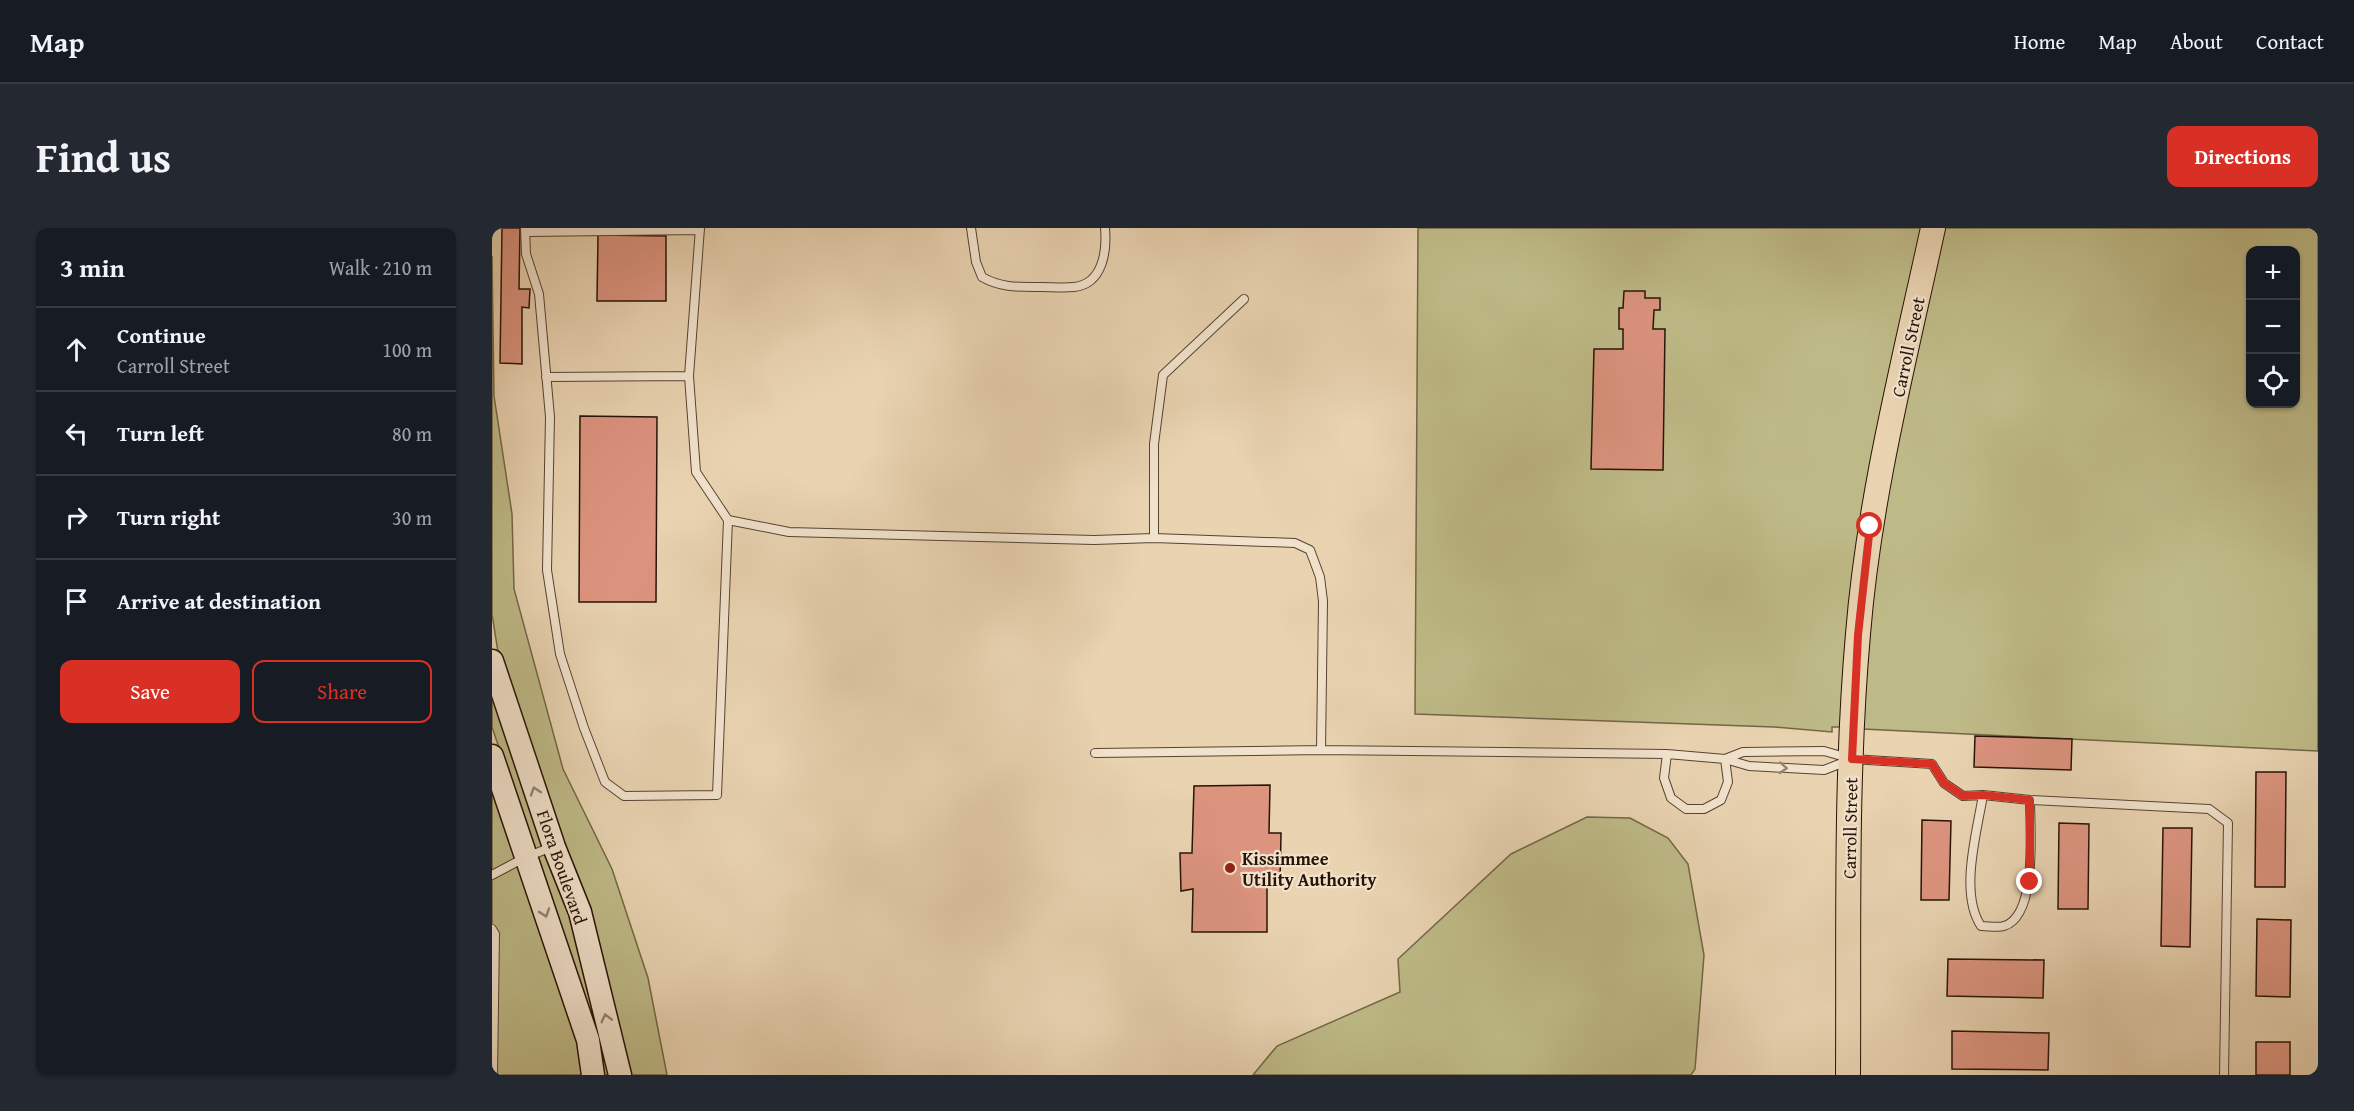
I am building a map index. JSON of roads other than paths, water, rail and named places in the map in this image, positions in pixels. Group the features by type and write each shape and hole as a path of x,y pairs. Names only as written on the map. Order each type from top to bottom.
{"main road":[{"name":"Carroll Street","path":"1848,1075 1852,759 1858,635 1870,526 1933,228"}],"street":[{"name":"Flora Boulevard","path":"492,662 554,847 580,912 620,1075"},
{"name":"Flora Boulevard","path":"492,756 588,1040 593,1075"}],"lane":[{"path":"971,228 976,262 982,277 1005,287 1075,287 1090,280 1100,268 1105,256 1105,228"},
{"path":"700,229 689,376 696,472 728,520 717,795 624,796 605,782 584,728 560,654 547,570 550,417 538,294 526,254 526,230 700,229"},
{"path":"1154,538 1154,444 1163,375 1244,299"},
{"path":"546,377 689,376"},
{"path":"728,520 789,532 1094,540 1154,538 1295,543 1310,550 1320,577 1323,601 1321,750"},
{"path":"1095,753 1321,750 1667,754 1725,759 1749,766 1824,770 1852,759"},
{"path":"1725,759 1743,752 1824,751 1852,759 1932,764 1944,783 1963,796 1983,795 2030,800 2209,809 2228,823 2224,1075"},
{"path":"1667,754 1664,778 1671,798 1686,809 1704,809 1721,800 1728,782 1725,759"},
{"path":"1983,795 1970,875 1974,915 1981,926 2004,926 2018,916 2030,882 2030,800"},
{"path":"492,875 526,857 554,847"},
{"path":"492,929 495,934 493,1075"}],"place":[{"name":"Kissimmee Utility Authority","path":"1230,868"}]}
